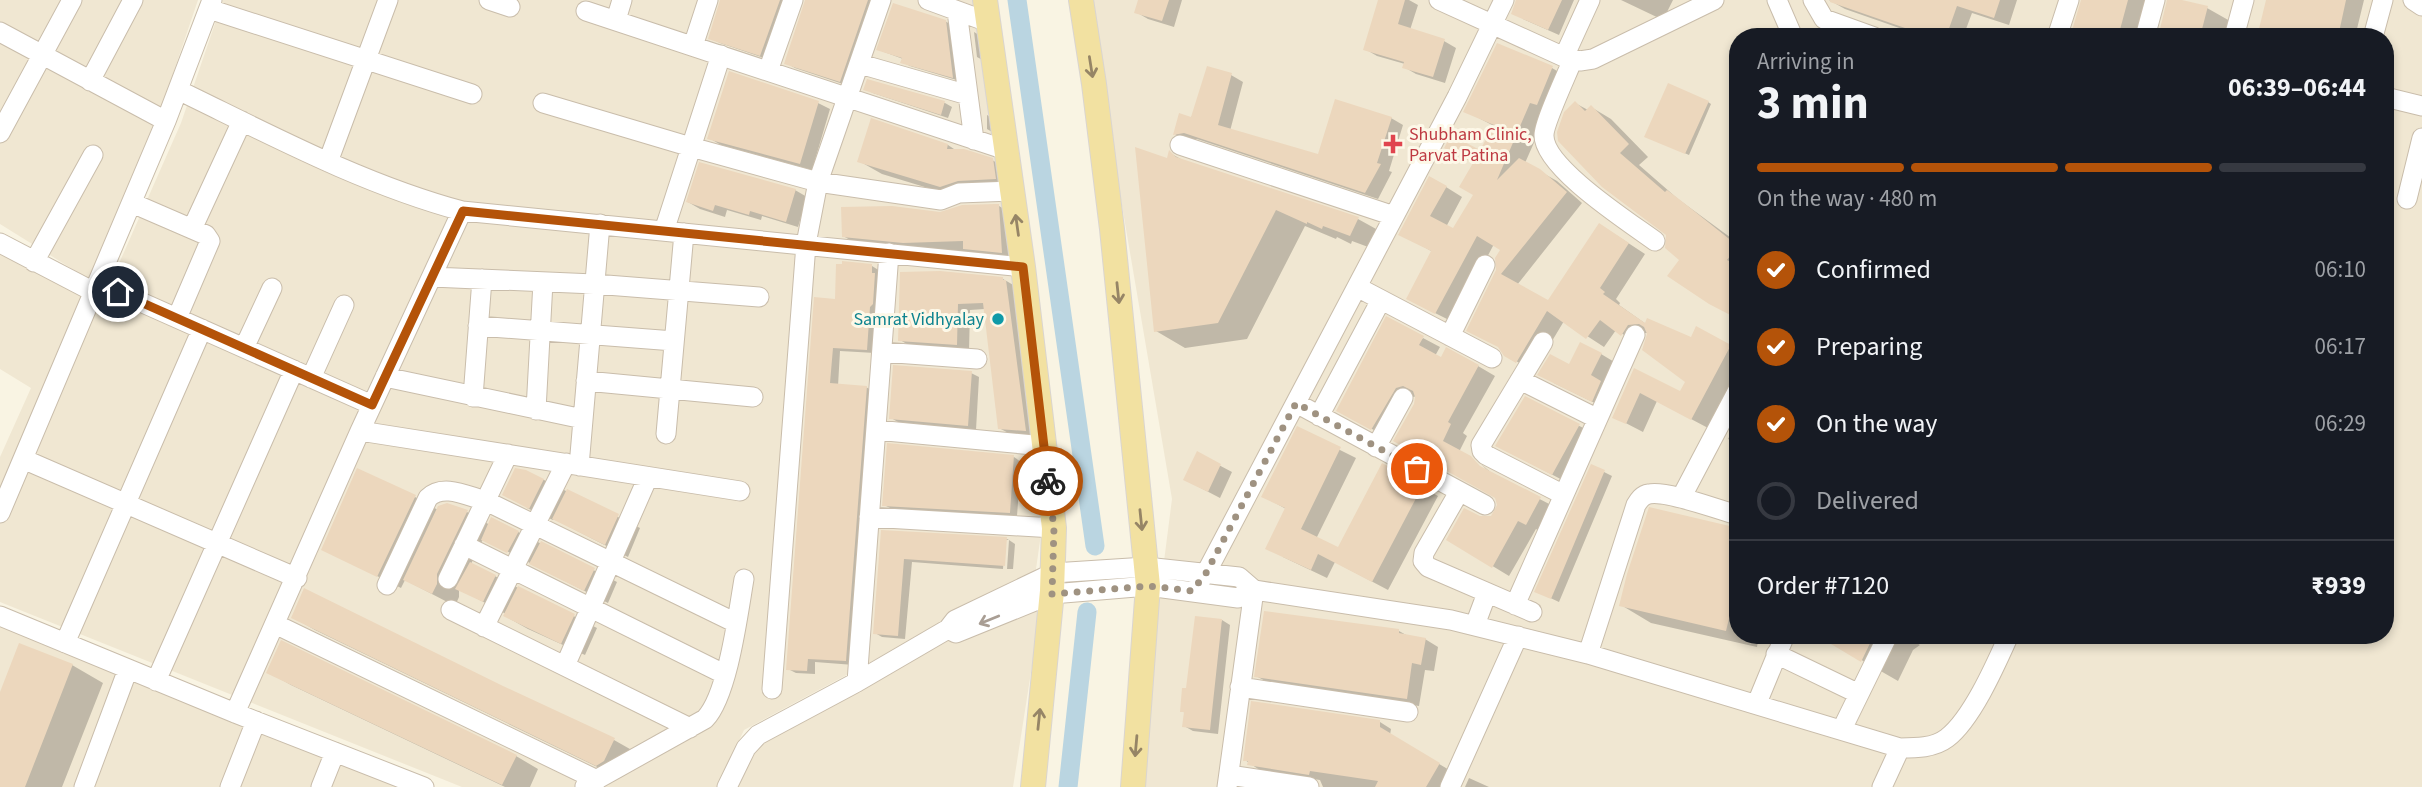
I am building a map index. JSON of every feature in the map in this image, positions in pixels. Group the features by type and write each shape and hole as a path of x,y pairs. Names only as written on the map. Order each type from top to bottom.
{"main road":[{"path":"1081,0 1112,229 1147,577 1133,787"},
{"path":"986,11 1023,267 1054,528 1052,583 1033,787"}],"street":[{"path":"0,133 72,0"},
{"path":"90,81 133,0"},
{"path":"328,162 388,0"},
{"path":"489,0 510,7"},
{"path":"616,20 622,0"},
{"path":"693,46 708,0"},
{"path":"768,71 793,0"},
{"path":"772,689 806,244 818,182 881,0"},
{"path":"929,0 957,11 986,11"},
{"path":"1438,0 1492,26 1580,61 1593,59 1714,0"},
{"path":"1192,591 1206,573 1296,403 1503,0"},
{"path":"1590,0 1544,134 1547,149 1575,182 1655,241"},
{"path":"1671,21 1681,0"},
{"path":"1777,0 1789,28"},
{"path":"1813,0 1824,19 1849,28"},
{"path":"2060,28 2069,0"},
{"path":"2147,28 2155,0"},
{"path":"2236,28 2244,0"},
{"path":"2376,28 2384,0"},
{"path":"2413,0 2422,6"},
{"path":"0,513 166,121 210,4 472,94"},
{"path":"586,11 1006,150"},
{"path":"957,11 974,140"},
{"path":"0,32 166,121"},
{"path":"664,231 721,55"},
{"path":"860,64 968,95"},
{"path":"178,90 328,162 431,202 463,211 1023,267"},
{"path":"2394,99 2422,106"},
{"path":"543,103 691,148 818,182 933,200 959,193 1012,191"},
{"path":"192,229 242,121"},
{"path":"2407,199 2422,138"},
{"path":"1180,145 1394,216"},
{"path":"34,262 93,155"},
{"path":"132,202 206,235 210,241 177,318"},
{"path":"235,713 360,431 463,211"},
{"path":"484,627 536,524 573,465 583,419 600,224"},
{"path":"666,434 684,233"},
{"path":"0,243 34,262 177,318 372,405"},
{"path":"857,682 889,253"},
{"path":"1450,336 1485,265"},
{"path":"432,277 594,284 759,297"},
{"path":"473,397 482,279"},
{"path":"536,410 543,282"},
{"path":"1357,287 1492,358"},
{"path":"244,348 272,288"},
{"path":"1319,416 1381,300"},
{"path":"156,681 217,543 303,374 344,305"},
{"path":"478,326 674,341"},
{"path":"65,643 202,329"},
{"path":"1459,492 1424,553 1423,561 1428,567 1523,609 1564,495 1635,335"},
{"path":"1542,342 1483,438 1482,451 1564,495"},
{"path":"882,352 977,359"},
{"path":"385,377 583,419"},
{"path":"1520,380 1596,418"},
{"path":"586,381 753,397"},
{"path":"1376,447 1403,398"},
{"path":"1296,403 1485,505"},
{"path":"1681,499 1729,407"},
{"path":"876,430 1044,446"},
{"path":"360,431 740,491"},
{"path":"448,579 508,454"},
{"path":"23,459 297,578"},
{"path":"565,666 648,477"},
{"path":"387,586 428,498 435,491 445,490 485,501 536,524 736,622"},
{"path":"1588,654 1636,505 1641,497 1649,494 1729,509"},
{"path":"869,517 1054,528"},
{"path":"464,545 724,674"},
{"path":"727,787 741,755 758,735 948,629 956,633 1052,583 1206,573 1239,576 1254,590 1475,625 1588,654 1900,748 1923,748 1945,740 1959,727 1992,673 2005,644"},
{"path":"1147,577 1192,591 1238,598 1254,590"},
{"path":"275,624 591,783 690,728 713,711 724,674 744,579"},
{"path":"1254,590 1228,781 1308,787"},
{"path":"1475,625 1487,593"},
{"path":"451,611 690,728"},
{"path":"0,616 424,787"},
{"path":"1450,787 1518,636"},
{"path":"1757,703 1781,644"},
{"path":"1842,729 1884,644"},
{"path":"1776,654 1859,694"},
{"path":"84,787 128,669"},
{"path":"1240,687 1408,712"},
{"path":"230,787 256,721"},
{"path":"1882,787 1900,748"},
{"path":"321,787 335,752"}],"shaded area":[{"path":"0,0 198,0 156,124 90,280 0,224"},
{"path":"223,0 983,0 1043,520 1035,576 744,730 717,787 462,787 0,602 0,457 31,388 0,369 0,247 102,302 181,123"},
{"path":"1087,0 2422,0 2422,787 1135,787 1172,499"},
{"path":"1042,602 1013,787 733,787 759,740 958,635"},
{"path":"0,625 415,787 0,787"}],"building":[{"path":"720,0 780,0 760,56 708,39"},
{"path":"805,0 868,0 840,82 784,64"},
{"path":"1138,0 1169,0 1162,21 1134,13"},
{"path":"1378,0 1405,0 1398,24 1445,39 1433,77 1402,68 1404,62 1363,50"},
{"path":"1516,0 1562,0 1548,30 1511,14"},
{"path":"2000,0 1994,18 1957,6 1949,28 1905,28 1830,2"},
{"path":"2081,0 2128,0 2120,28 2073,28"},
{"path":"2167,0 2182,0 2208,6 2202,28 2160,28"},
{"path":"2266,0 2346,0 2340,28 2259,28"},
{"path":"893,3 946,20 953,78 900,63 902,58 876,50"},
{"path":"1497,43 1553,66 1537,105 1530,103 1497,180 1519,158 1540,169 1567,192 1501,274 1548,300 1599,223 1629,243 1600,288 1605,292 1603,294 1645,323 1647,318 1691,337 1696,326 1729,344 1729,349 1691,420 1640,393 1626,424 1612,418 1634,368 1680,391 1685,382 1642,350 1647,334 1639,324 1628,325 1621,336 1600,320 1586,339 1547,311 1516,363 1504,356 1498,347 1466,331 1496,270 1495,258 1500,250 1477,236 1435,314 1406,299 1431,251 1398,235 1429,176 1447,186 1430,216 1453,228 1473,195 1459,187 1473,163 1444,148 1451,135 1480,150 1494,125 1463,112"},
{"path":"1207,66 1232,73 1218,125 1318,154 1335,99 1392,117 1377,163 1381,164 1365,193 1184,133 1173,135 1179,113 1191,117"},
{"path":"729,71 819,101 800,164 707,139"},
{"path":"867,79 945,101 941,115 863,90"},
{"path":"1668,83 1709,101 1685,154 1644,137"},
{"path":"1575,101 1585,111 1591,105 1629,144 1620,153 1665,192 1667,190 1729,239 1729,314 1667,276 1679,260 1665,248 1666,235 1602,187 1558,141 1557,132 1564,112"},
{"path":"871,118 948,144 947,149 964,149 993,158 996,179 958,181 940,187 857,162"},
{"path":"1135,147 1167,158 1169,150 1176,157 1359,217 1350,236 1323,226 1322,229 1307,224 1276,210 1218,323 1154,332"},
{"path":"699,162 796,189 786,222 750,211 749,215 715,205 713,211 686,202"},
{"path":"999,204 1002,253 963,249 963,241 903,243 842,237 841,207 892,206 940,212 962,205"},
{"path":"842,261 872,264 872,273 875,273 867,350 833,348 830,383 867,386 846,661 808,659 807,671 786,670 814,297 835,299 836,264 842,264"},
{"path":"940,271 1003,277 1003,280 1006,280 1026,431 998,429 983,303 958,304 957,345 898,341 900,272"},
{"path":"1386,316 1424,336 1419,345 1441,357 1446,347 1479,365 1448,422 1451,424 1443,441 1471,456 1480,466 1541,497 1526,525 1518,521 1492,568 1446,540 1464,508 1480,516 1491,516 1497,505 1495,498 1393,441 1414,404 1413,391 1403,386 1396,388 1371,430 1336,411"},
{"path":"1580,342 1602,353 1591,375 1601,381 1592,402 1537,375 1550,354 1569,364"},
{"path":"893,365 972,371 968,426 889,419"},
{"path":"1525,396 1580,424 1552,475 1495,446"},
{"path":"1297,426 1341,447 1301,529 1338,547 1382,463 1423,485 1372,582 1318,554 1311,570 1265,549 1285,508 1261,497"},
{"path":"887,443 1014,455 1010,513 882,506"},
{"path":"1197,451 1221,464 1208,492 1183,480"},
{"path":"1591,464 1605,470 1551,599 1534,592"},
{"path":"357,468 416,495 377,577 321,550"},
{"path":"515,468 544,479 529,509 502,495"},
{"path":"567,489 619,514 605,545 552,519"},
{"path":"447,503 468,510 437,574 437,584 432,594 403,580 438,506"},
{"path":"1649,507 1729,526 1729,619 1726,631 1619,606"},
{"path":"491,517 519,531 507,553 481,540"},
{"path":"881,530 1007,537 1005,566 904,559 898,636 873,634"},
{"path":"541,541 595,568 584,591 529,564"},
{"path":"470,562 496,575 483,602 455,589"},
{"path":"518,586 575,614 561,644 503,616"},
{"path":"304,588 615,738 604,761 596,766 291,618"},
{"path":"1264,611 1399,629 1399,633 1426,638 1421,665 1412,663 1407,699 1254,677"},
{"path":"1195,616 1222,619 1210,730 1182,727 1184,712 1180,712 1182,688 1186,688"},
{"path":"281,640 517,755 502,785 266,673"},
{"path":"19,643 73,664 25,787 0,787 0,692"},
{"path":"1831,644 1870,644 1861,662"},
{"path":"1251,701 1380,720 1380,727 1440,763 1426,787 1375,787 1378,781 1310,771 1309,775 1247,765 1248,761 1243,761"}],"waterway":[{"path":"1017,0 1095,546"},
{"path":"1068,787 1087,612"}],"way so far":[{"path":"1048,481 1054,528 1052,594 1149,586 1192,591 1206,573 1296,403 1417,469"}],"place":[{"name":"Shubham Clinic, Parvat Patina","path":"1393,144"},
{"name":"Samrat Vidhyalay","path":"998,319"}],"route":[{"path":"118,292 372,405 463,211 1023,267 1048,481"}]}
